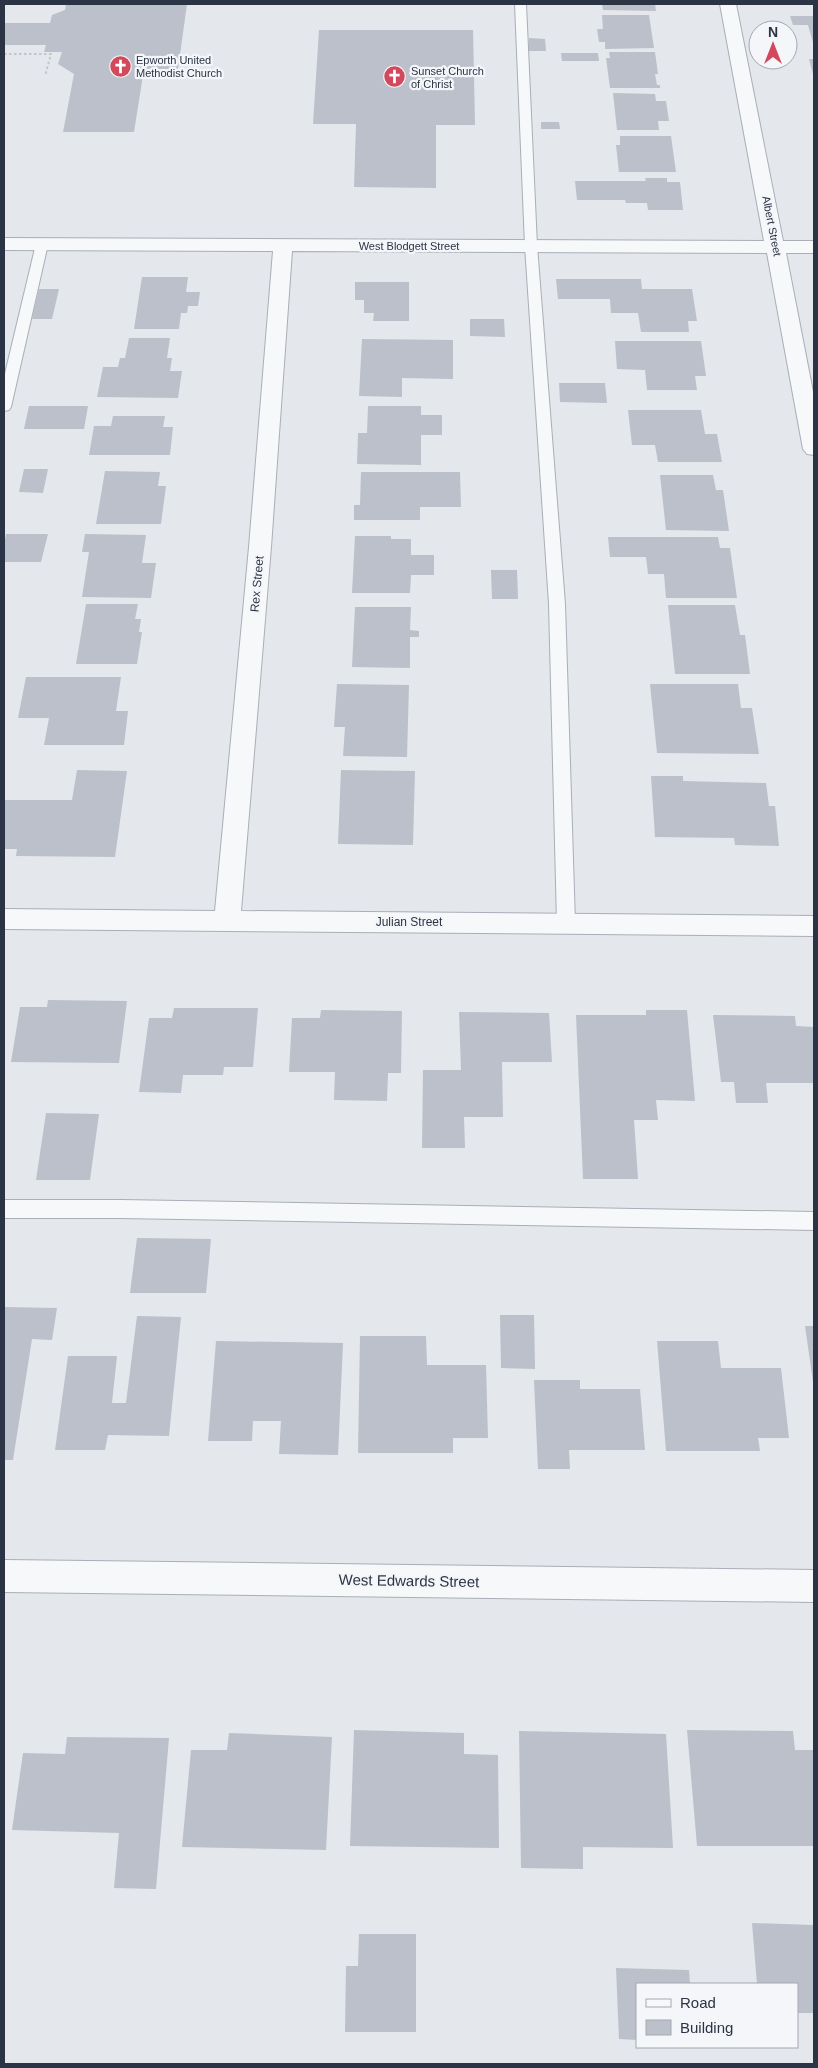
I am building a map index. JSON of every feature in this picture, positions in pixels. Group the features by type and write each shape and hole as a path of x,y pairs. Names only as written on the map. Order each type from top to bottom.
{"street":[{"name":"Albert Street","path":"728,4 777,247 814,449"},
{"name":"West Blodgett Street","path":"4,244 814,247"},
{"name":"Rex Street","path":"227,921 260,548 283,246"},
{"name":"Julian Street","path":"4,919 814,926"},
{"name":"West Edwards Street","path":"4,1576 814,1586"}],"lane":[{"path":"520,4 531,246 557,604 566,923"},
{"path":"4,407 42,244"},
{"path":"4,1209 130,1209 814,1222"}],"path":[{"path":"4,54 51,54 45,76"}],"building":[{"name":"Epworth United Methodist Church","path":"66,4 187,4 178,69 144,69 134,132 63,132 74,74 58,64 62,52 44,52 46,45 4,45 4,23 50,23 52,15 65,10"},
{"path":"602,4 655,4 656,11 603,10"},
{"path":"602,15 649,15 654,48 605,49 605,42 599,42 597,29 603,29"},
{"path":"790,16 814,16 814,46 808,25 798,25 798,20 791,20"},
{"name":"Sunset Church of Christ","path":"319,30 473,30 475,125 436,125 436,188 354,187 356,124 313,124"},
{"path":"529,38 545,39 546,51 529,51"},
{"path":"609,52 655,52 658,74 655,74 657,85 660,85 660,88 610,88 606,58 610,58"},
{"path":"561,53 598,53 599,61 562,61"},
{"path":"809,59 814,59 814,78"},
{"path":"613,93 655,94 656,101 666,101 669,121 658,121 659,130 617,130"},
{"path":"541,122 559,122 560,129 541,129"},
{"path":"620,136 671,136 676,172 619,172 616,145 620,145"},
{"path":"645,178 667,178 667,182 680,182 683,210 648,210 647,203 626,203 625,200 577,200 575,181 646,181"},
{"path":"142,277 188,277 186,292 200,292 198,306 188,306 187,313 181,313 179,329 134,329"},
{"path":"556,279 641,279 642,289 692,289 697,321 688,321 689,332 641,332 638,313 611,313 610,299 558,299"},
{"path":"355,282 409,282 409,321 373,321 374,313 364,313 364,300 355,300"},
{"path":"39,289 59,289 52,319 32,319"},
{"path":"470,319 504,319 505,337 470,336"},
{"path":"129,338 170,338 167,358 172,358 170,371 182,371 178,398 97,397 103,367 118,367 120,358 125,358"},
{"path":"362,339 453,340 453,379 402,378 402,397 359,396"},
{"path":"615,341 701,341 706,376 695,376 697,390 647,390 645,370 617,369"},
{"path":"559,383 605,383 607,403 560,402"},
{"path":"29,406 88,406 84,429 24,429"},
{"path":"368,406 421,406 421,415 442,415 442,435 421,435 421,465 357,464 358,433 367,433"},
{"path":"628,410 701,410 705,434 717,434 722,462 658,462 655,445 632,445"},
{"path":"113,416 165,416 163,427 173,427 170,455 89,455 94,426 111,426"},
{"path":"24,469 48,469 43,493 19,492"},
{"path":"105,471 160,472 158,486 166,486 161,524 96,524"},
{"path":"361,472 460,472 461,507 420,507 420,520 354,520 354,505 360,505"},
{"path":"660,475 713,475 716,490 723,490 729,531 666,530"},
{"path":"6,534 48,534 41,562 4,562"},
{"path":"85,534 146,535 142,563 156,563 151,598 82,597 89,552 82,552"},
{"path":"355,536 391,536 391,539 411,539 411,555 434,555 434,575 411,575 410,593 352,593"},
{"path":"608,537 718,537 720,548 730,548 737,598 666,598 664,574 648,574 646,557 610,557"},
{"path":"491,570 517,570 518,599 492,599"},
{"path":"86,604 138,604 135,619 141,619 139,632 142,632 137,664 76,664"},
{"path":"668,605 735,605 740,635 745,635 750,674 675,674"},
{"path":"355,607 411,607 410,630 419,631 419,637 410,637 410,668 352,667"},
{"path":"26,677 121,677 116,711 128,711 124,745 44,745 49,718 18,718"},
{"path":"337,684 409,685 407,757 343,756 345,727 334,727"},
{"path":"650,684 738,684 741,708 752,708 759,754 657,753"},
{"path":"77,770 127,771 115,857 16,856 17,849 4,849 4,800 72,800"},
{"path":"341,770 415,771 413,845 338,844"},
{"path":"651,776 683,776 683,781 766,783 769,806 775,806 779,846 735,845 734,838 655,837"},
{"path":"48,1000 127,1001 119,1063 11,1062 20,1007 47,1007"},
{"path":"174,1008 258,1008 253,1067 224,1067 223,1075 183,1075 181,1093 139,1092 149,1018 172,1018"},
{"path":"321,1010 402,1011 401,1073 388,1073 387,1101 334,1100 335,1072 289,1072 292,1018 320,1018"},
{"path":"646,1010 687,1010 695,1101 656,1100 658,1120 634,1120 638,1179 583,1179 576,1015 646,1015"},
{"path":"459,1012 549,1013 552,1062 502,1062 503,1117 464,1117 465,1148 422,1148 423,1070 461,1070"},
{"path":"713,1015 795,1016 796,1026 814,1027 814,1083 766,1083 768,1103 736,1103 734,1082 721,1082"},
{"path":"46,1113 99,1114 90,1180 36,1180"},
{"path":"137,1238 211,1239 206,1293 130,1293"},
{"path":"4,1307 57,1308 52,1340 32,1339 13,1460 4,1460"},
{"path":"500,1315 534,1315 535,1369 501,1368"},
{"path":"137,1316 181,1317 169,1436 108,1435 105,1450 55,1450 68,1356 117,1356 112,1403 126,1403"},
{"path":"805,1326 814,1326 814,1382 813,1382"},
{"path":"360,1336 426,1336 427,1365 486,1365 488,1438 453,1438 453,1453 358,1453"},
{"path":"216,1341 343,1343 338,1455 279,1454 281,1421 253,1421 252,1441 208,1441"},
{"path":"657,1341 718,1341 721,1368 781,1368 789,1438 758,1438 760,1451 666,1451"},
{"path":"534,1380 580,1380 580,1389 640,1389 645,1450 569,1450 570,1469 538,1469"},
{"path":"354,1730 464,1733 464,1754 498,1755 499,1848 350,1846"},
{"path":"687,1730 793,1731 795,1750 814,1750 814,1846 697,1846"},
{"path":"519,1731 666,1734 673,1848 583,1847 583,1869 521,1868"},
{"path":"229,1733 332,1737 326,1850 182,1847 191,1750 227,1750"},
{"path":"67,1737 169,1738 156,1889 114,1888 119,1833 12,1830 23,1753 65,1754"},
{"path":"752,1923 814,1925 814,2013 798,2013 798,1983 757,1983"},
{"path":"359,1934 416,1934 416,2032 345,2032 346,1966 358,1966"},
{"path":"616,1968 689,1970 690,1983 636,1983 636,2040 619,2039"}],"place":[{"name":"Epworth United Methodist Church","path":"120,66"},
{"name":"Sunset Church of Christ","path":"395,77"}]}
